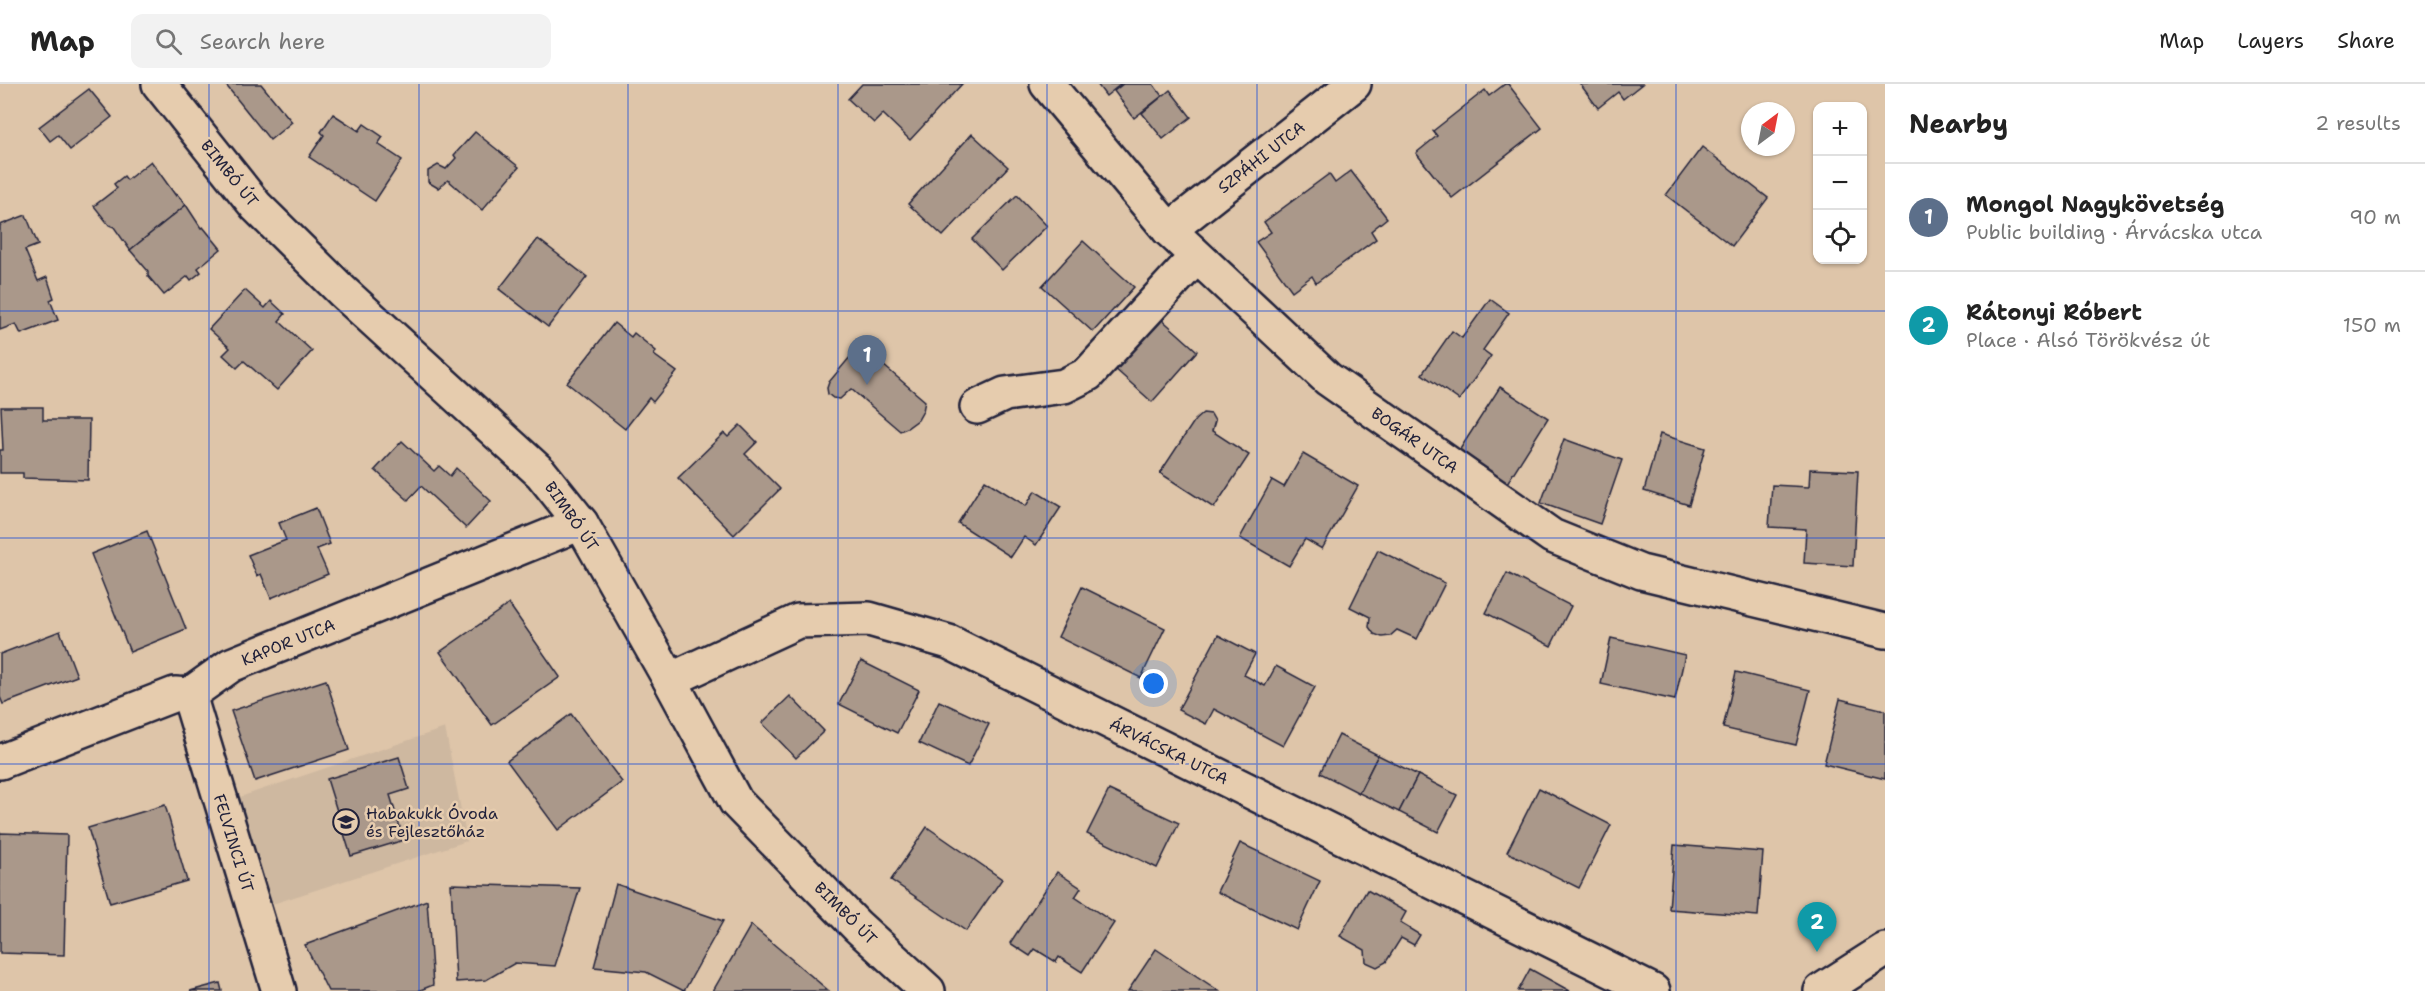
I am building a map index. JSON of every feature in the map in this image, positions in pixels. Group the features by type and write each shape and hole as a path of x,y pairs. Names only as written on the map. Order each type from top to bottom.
{"street":[{"name":"BIMBÓ ÚT","path":"159,84 256,206 343,292 541,473 581,523 736,802 857,926 928,991"},
{"name":"BOGÁR UTCA","path":"1047,84 1169,230 1328,379 1552,536 1641,572 1885,631"},
{"name":"SZPÁHI UTCA","path":"1169,230 1354,84"},
{"path":"977,407 1005,394 1064,386 1088,374 1196,257"},
{"name":"KAPOR UTCA","path":"0,762 175,694 189,695 231,665 581,523"},
{"name":"ÁRVÁCSKA UTCA","path":"670,680 798,621 868,619 949,642 1653,991"},
{"name":"FELVINCI ÚT","path":"189,695 279,991"},
{"path":"1821,991 1885,950"}],"shaded area":[{"name":"Habakukk Óvoda és Fejlesztőház","path":"445,728 467,841 254,910 222,803"}],"building":[{"path":"225,84 261,84 292,122 270,140"},
{"path":"862,84 962,84 910,140 883,114 874,123 848,99"},
{"path":"1097,84 1121,84 1106,96"},
{"path":"1123,84 1153,84 1162,96 1134,118 1114,91"},
{"path":"1508,84 1542,128 1452,198 1416,153 1437,136 1433,131 1485,90 1489,96"},
{"path":"1580,84 1642,84 1623,99 1618,92 1598,108"},
{"path":"89,89 112,117 70,150 58,135 50,141 39,127"},
{"path":"1170,90 1191,117 1163,139 1142,113"},
{"path":"333,114 359,131 364,124 383,137 378,144 402,160 375,201 309,157 324,135 321,132"},
{"path":"475,132 519,167 482,210 448,180 438,188 428,182 428,171 438,165 446,169 456,158 454,155"},
{"path":"972,134 1008,167 943,236 908,204"},
{"path":"1702,147 1768,198 1732,246 1666,195"},
{"path":"151,161 176,196 177,194 186,205 130,250 114,227 109,225 94,206 117,188 114,184 124,176 127,180"},
{"path":"1351,171 1387,218 1371,231 1376,239 1316,283 1312,276 1292,291 1256,242 1271,232 1264,222 1329,174 1335,183"},
{"path":"1017,195 1047,226 1002,270 972,239"},
{"path":"186,205 201,228 203,227 221,249 198,268 201,272 191,280 188,276 164,295 130,250"},
{"path":"26,215 38,245 25,250 38,281 47,277 54,298 50,300 58,320 21,334 16,324 0,330 0,225"},
{"path":"538,239 587,277 548,327 499,289"},
{"path":"1083,241 1134,287 1093,332 1042,286"},
{"path":"245,290 265,308 271,301 285,314 279,321 312,351 277,390 244,361 237,368 223,355 230,348 209,329"},
{"path":"1490,299 1509,313 1483,350 1491,356 1459,400 1422,374 1452,331 1462,338"},
{"path":"1158,316 1197,351 1152,402 1113,367"},
{"path":"614,323 631,337 634,333 656,351 654,355 677,372 653,402 649,398 625,429 567,383"},
{"path":"866,338 882,351 876,359 925,401 918,420 900,431 851,389 840,399 828,394 829,382"},
{"path":"1500,387 1548,418 1504,488 1455,457"},
{"path":"1,407 43,407 43,420 89,420 88,480 23,478 23,473 0,473 0,450 3,450"},
{"path":"1203,413 1211,414 1215,421 1212,431 1249,455 1214,508 1160,473 1195,420"},
{"path":"740,425 757,442 745,454 780,489 734,535 678,478 724,433 728,437"},
{"path":"1660,434 1705,448 1689,505 1644,491"},
{"path":"1564,439 1622,460 1600,524 1541,503"},
{"path":"402,441 434,471 439,466 450,476 456,468 491,501 466,528 421,486 408,500 375,470"},
{"path":"1303,454 1358,486 1322,549 1305,539 1289,566 1240,538 1272,480 1284,487"},
{"path":"1810,469 1858,471 1853,566 1804,563 1806,529 1769,527 1772,485 1809,487"},
{"path":"985,480 1026,506 1035,491 1061,507 1036,545 1024,537 1011,557 958,523"},
{"path":"316,508 330,544 317,549 328,574 271,598 261,574 257,576 248,555 286,540 279,523"},
{"path":"147,531 186,629 130,652 91,554"},
{"path":"1378,550 1445,583 1417,639 1397,630 1390,636 1382,637 1374,634 1369,627 1370,617 1350,607"},
{"path":"1507,573 1571,606 1551,646 1486,613"},
{"path":"1082,587 1165,628 1141,678 1058,637"},
{"path":"509,604 560,677 492,725 440,652"},
{"path":"60,631 77,676 3,704 0,697 0,654"},
{"path":"1218,635 1255,654 1244,675 1265,686 1276,666 1315,687 1283,746 1214,709 1206,724 1178,710"},
{"path":"1611,638 1685,655 1675,700 1601,684"},
{"path":"861,661 919,690 897,733 839,704"},
{"path":"1736,672 1810,690 1796,745 1723,728"},
{"path":"326,680 349,750 255,781 231,711"},
{"path":"790,696 824,731 796,758 762,723"},
{"path":"1840,699 1885,710 1885,779 1824,764"},
{"path":"939,701 989,724 968,766 919,743"},
{"path":"571,714 622,782 558,830 507,761"},
{"path":"1339,735 1378,755 1359,793 1320,773"},
{"path":"1378,755 1418,775 1399,812 1359,793"},
{"path":"399,757 409,789 390,795 404,840 351,856 327,779"},
{"path":"1418,775 1457,795 1438,832 1399,812"},
{"path":"1539,788 1611,825 1579,888 1507,852"},
{"path":"1109,790 1179,823 1157,868 1087,834"},
{"path":"165,805 187,881 110,903 88,828"},
{"path":"927,827 1002,879 966,931 891,880"},
{"path":"0,833 67,835 64,955 0,953"},
{"path":"1240,843 1320,881 1297,930 1217,892"},
{"path":"1674,845 1763,852 1758,916 1669,909"},
{"path":"1057,872 1081,888 1075,897 1114,923 1082,972 1059,957 1056,962 1035,949 1030,956 1010,943"},
{"path":"451,884 580,888 555,966 515,963 486,980 456,982"},
{"path":"616,884 723,921 684,991 646,972 594,967"},
{"path":"1367,890 1406,912 1400,923 1420,935 1414,945 1401,938 1386,962 1377,967 1366,962 1365,950 1340,936"},
{"path":"427,900 433,985 418,991 328,991 305,945"},
{"path":"751,925 829,991 713,991"},
{"path":"1156,949 1219,991 1128,991"},
{"path":"1530,969 1570,991 1518,991"},
{"path":"220,983 222,991 190,991"}],"place":[{"name":"Mongol Nagykövetség","path":"867,385"},
{"name":"Habakukk Óvoda és Fejlesztőház","path":"346,822"},
{"name":"Rátonyi Róbert","path":"1817,952"}]}
